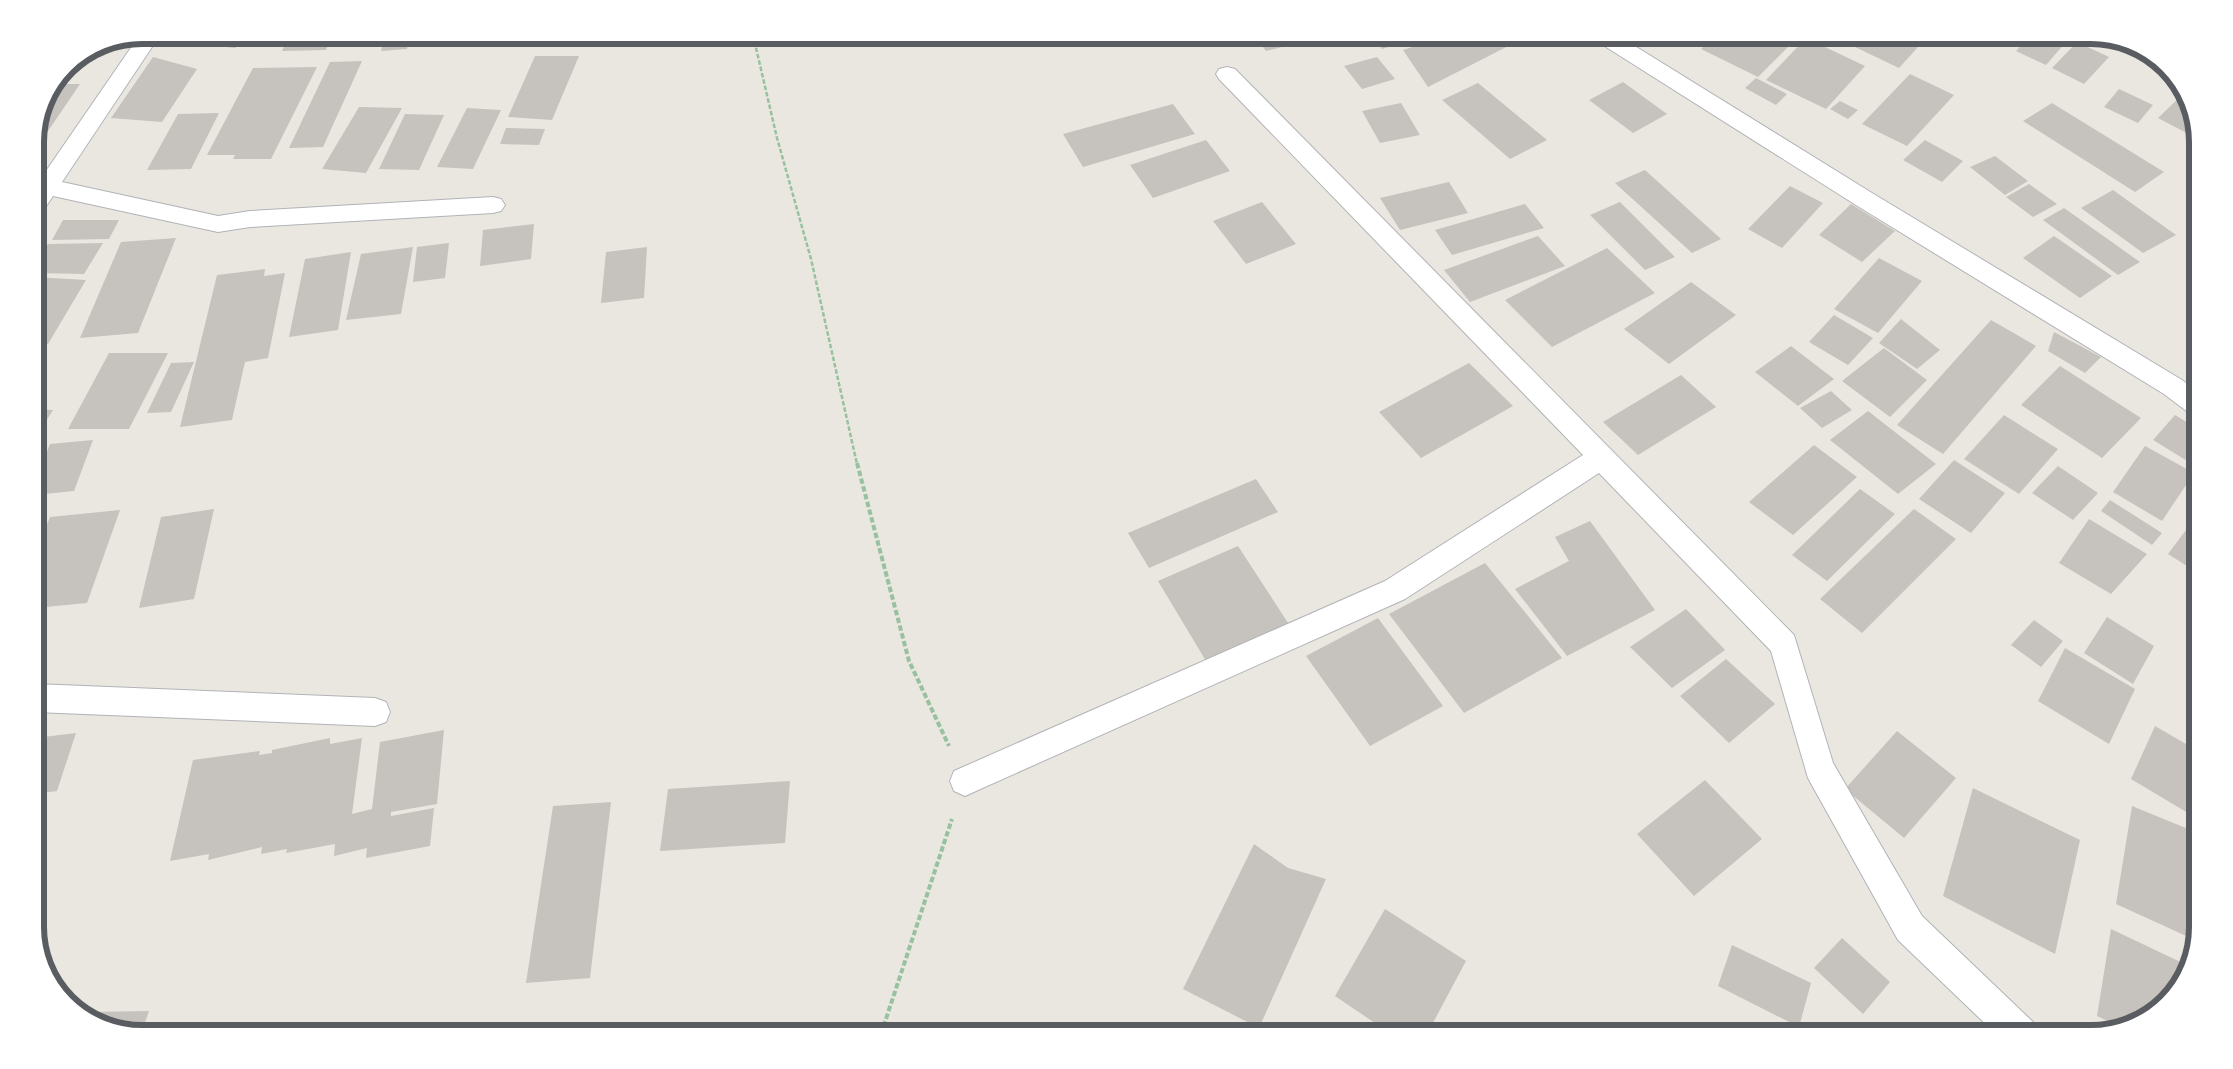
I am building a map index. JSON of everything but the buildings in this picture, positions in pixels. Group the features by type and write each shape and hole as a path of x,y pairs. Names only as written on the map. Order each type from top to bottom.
{"street":[{"path":"44,192 144,44"},
{"path":"1616,44 1864,199 2173,387 2189,399"},
{"path":"1227,74 1784,644 1819,768 1910,928 2012,1025"},
{"path":"44,196 218,224 250,220 493,204"},
{"path":"965,781 1395,590 1602,457"},
{"path":"44,698 375,712"}],"path":[{"path":"755,44 777,138 811,259 856,456 909,661 965,781 884,1025"}]}
